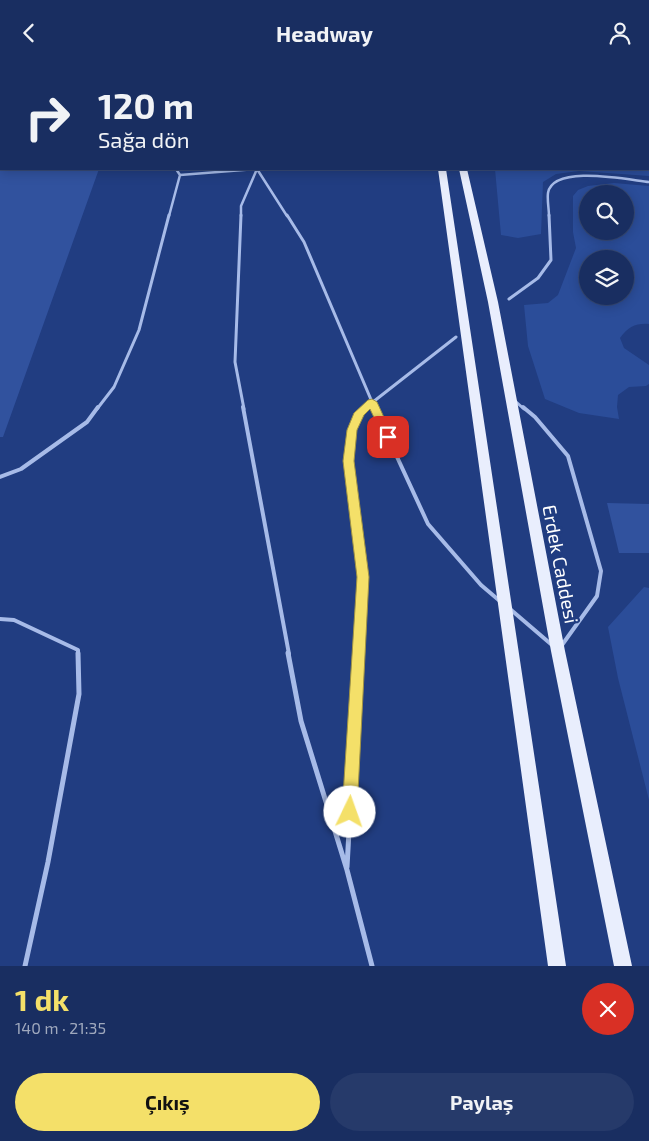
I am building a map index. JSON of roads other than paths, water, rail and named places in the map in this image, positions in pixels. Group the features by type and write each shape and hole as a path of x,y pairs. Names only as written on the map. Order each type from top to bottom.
{"main road":[{"path":"442,170 557,966"},
{"name":"Erdek Caddesi","path":"463,170 493,303 558,651 624,966"}],"lane":[{"path":"0,477 21,469 62,437 87,422 114,387 139,330 180,175 177,170"},
{"path":"180,175 244,170"},
{"path":"257,170 241,206 235,362 301,721 347,870 372,966"},
{"path":"258,170 304,242 372,402 428,524 481,585 558,651 597,597 601,571 568,456 535,417 511,398"},
{"path":"508,299 540,277 547,269 551,260 548,192 552,185 566,176 576,175 649,182"},
{"path":"347,870 363,577 348,461 352,430 359,413 456,337"},
{"path":"0,619 14,620 78,650 79,694 48,862 26,966"}]}
